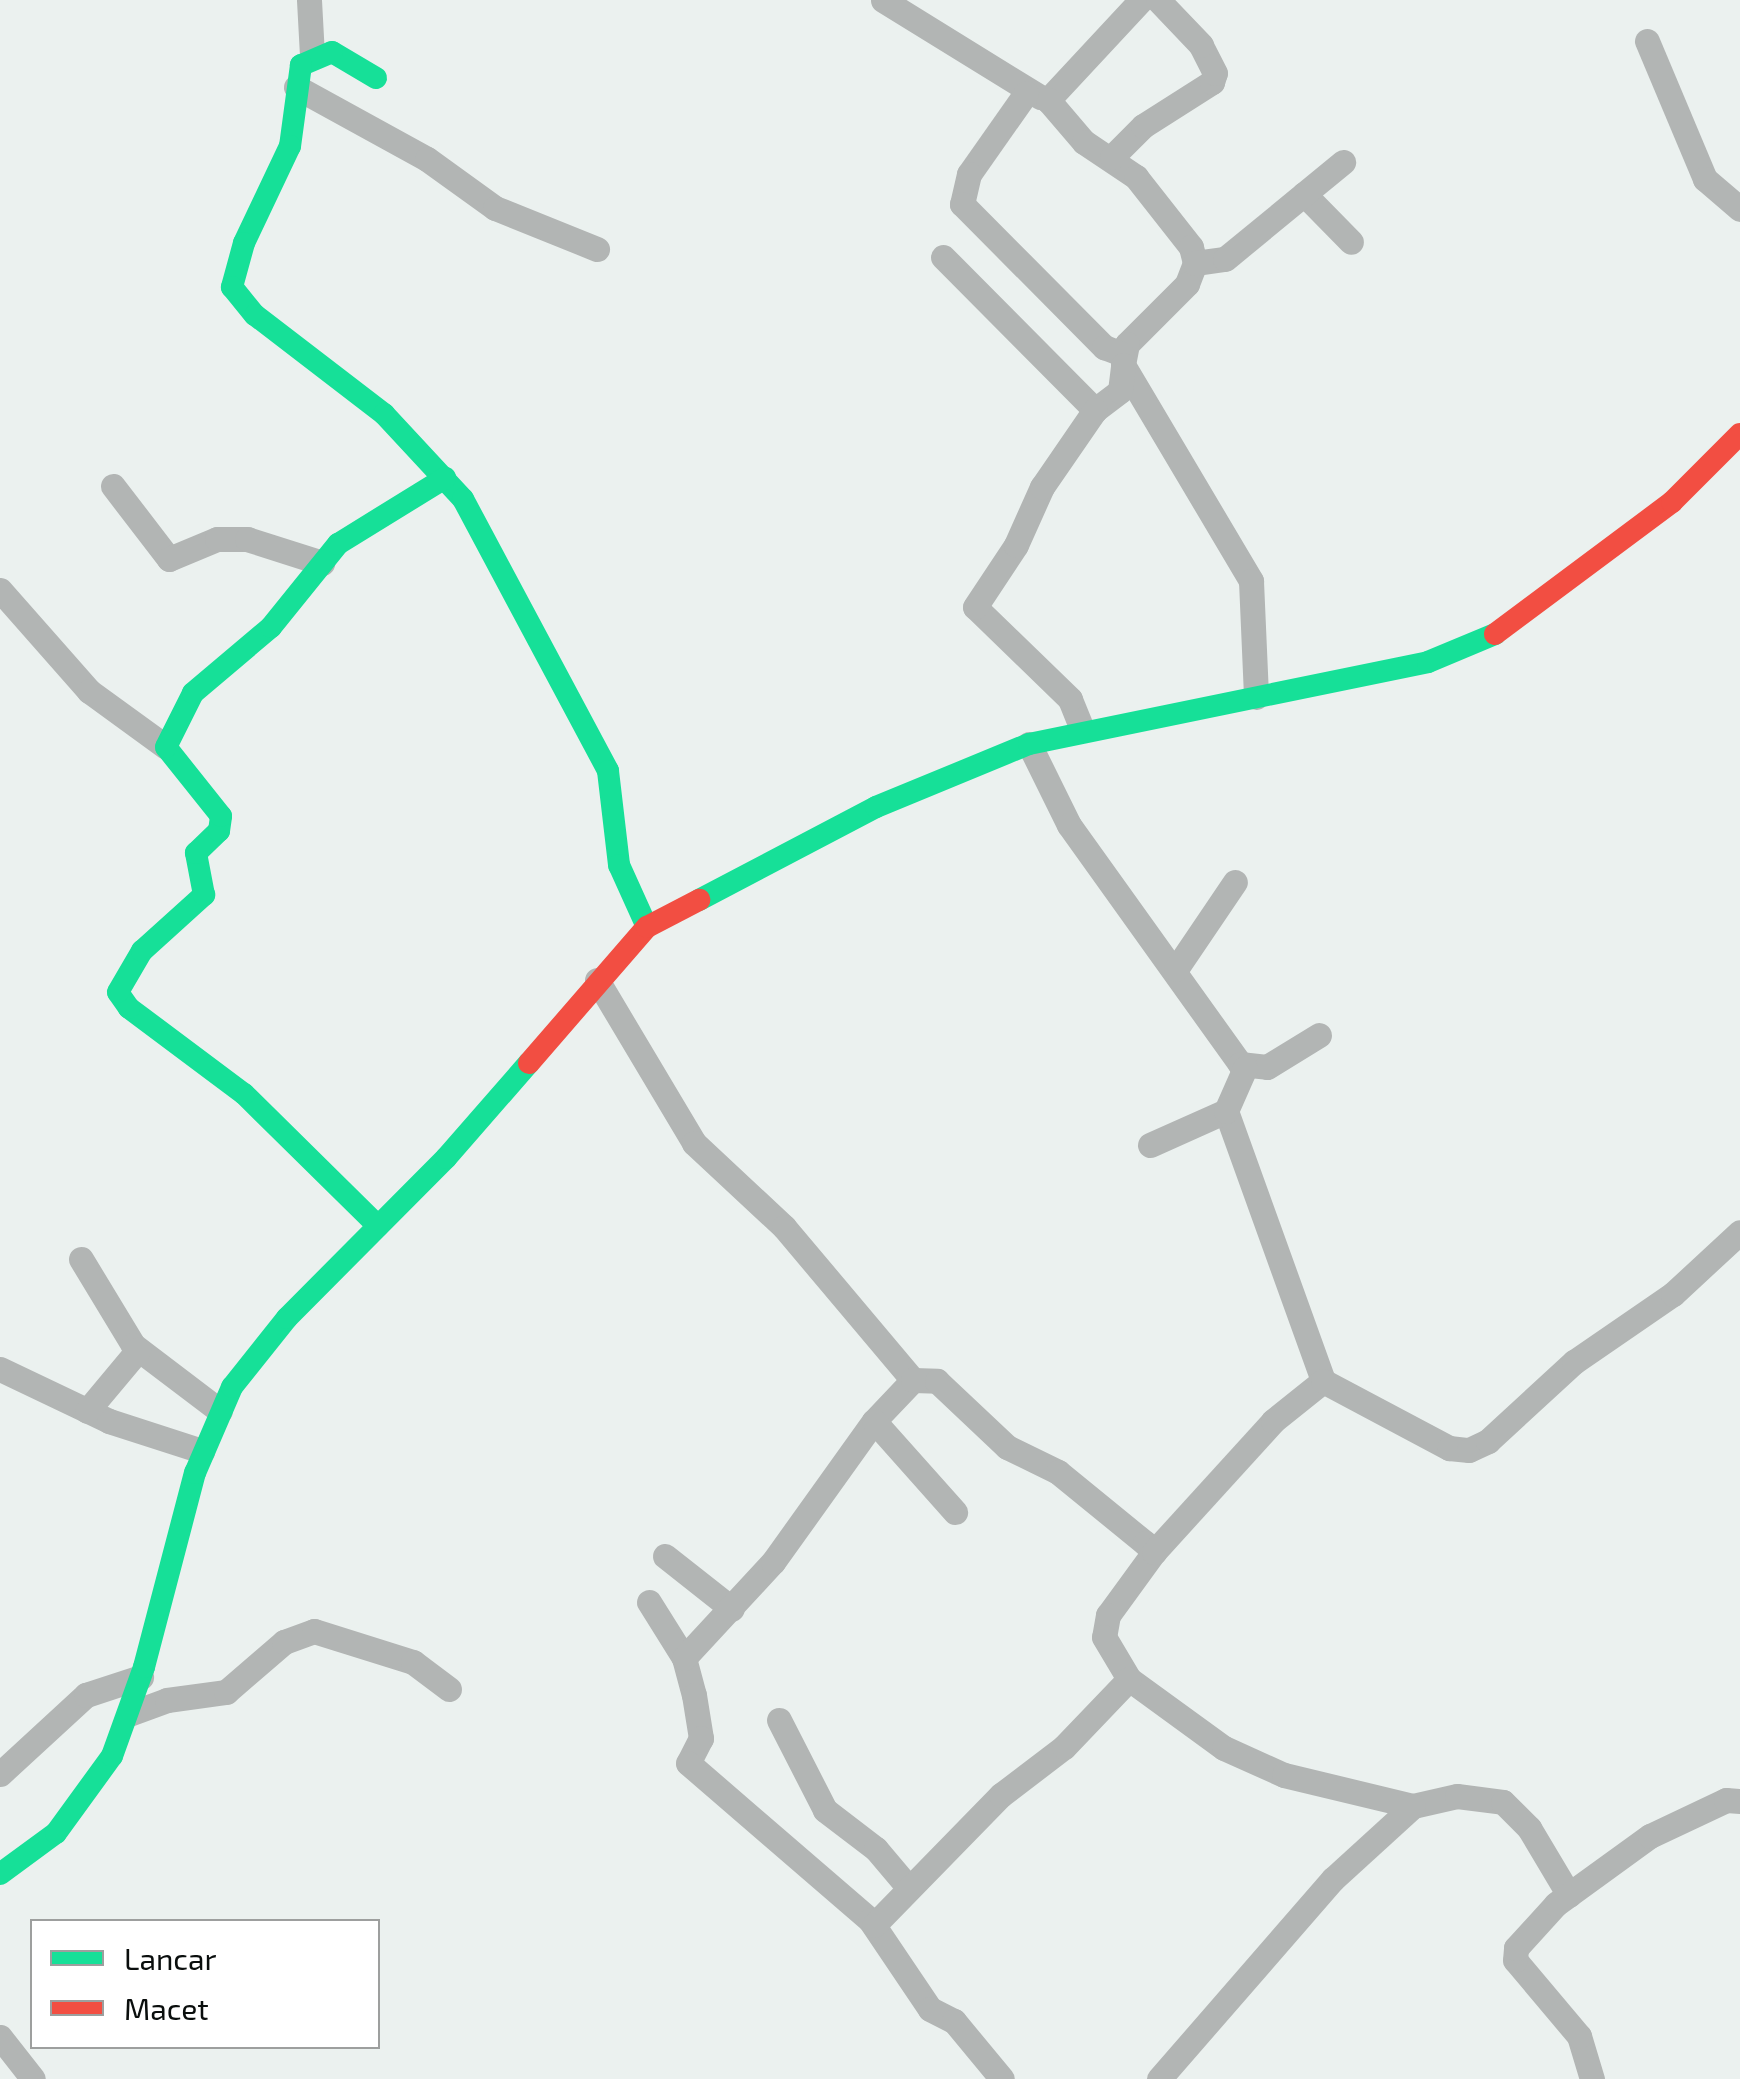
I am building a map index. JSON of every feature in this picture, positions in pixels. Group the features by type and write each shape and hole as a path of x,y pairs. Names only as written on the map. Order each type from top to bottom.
{"street":[{"path":"309,0 312,55"},
{"path":"883,0 1037,96 1084,142 1112,157 1184,234 1195,263 1187,284 1122,360 1120,391 1095,410 1042,486 1016,545 975,607 1070,699 1082,729"},
{"path":"1141,0 1037,96 969,174 962,204 1104,347 1122,360 1251,582 1256,697"},
{"path":"1112,157 1143,126 1212,82 1215,73 1201,45 1158,0"},
{"path":"1647,42 1705,178 1740,209"},
{"path":"376,78 332,52 312,55 300,65 290,146 240,254 232,288 255,314 384,414 446,478 608,771 618,865 647,926"},
{"path":"296,86 427,159 494,208 597,249"},
{"path":"1195,263 1225,260 1344,162"},
{"path":"1304,194 1351,242"},
{"path":"943,256 1095,410"},
{"path":"0,1874 81,1806 100,1781 141,1677 202,1451 220,1411 260,1348 446,1158 647,926 876,807 1029,744 1082,729 1162,720 1282,690 1428,662 1524,619 1672,502 1740,434"},
{"path":"166,747 198,686 247,650 322,562 355,532 446,478"},
{"path":"114,486 168,559 217,539 248,539 322,562"},
{"path":"0,590 90,691 166,747 218,809 222,824 196,853 204,895 133,963 120,984 122,1000 244,1094 378,1226"},
{"path":"1029,744 1069,825 1245,1068"},
{"path":"1176,969 1235,882"},
{"path":"597,980 694,1143 784,1228 913,1380 937,1381 1007,1448 1058,1472 1154,1552"},
{"path":"1245,1068 1267,1067 1319,1035"},
{"path":"1150,1145 1226,1111 1245,1068"},
{"path":"1226,1111 1323,1380 1449,1448 1469,1450 1488,1441 1574,1362 1673,1294 1740,1232"},
{"path":"81,1260 138,1350 220,1411"},
{"path":"87,1411 138,1350"},
{"path":"0,1369 87,1411 202,1451"},
{"path":"684,1658 732,1609 874,1422 913,1380"},
{"path":"1323,1380 1272,1421 1154,1552 1108,1615 1104,1638 1129,1679 1224,1748 1284,1775 1413,1806 1456,1796 1503,1802 1529,1828 1568,1894"},
{"path":"874,1422 955,1512"},
{"path":"666,1556 732,1609"},
{"path":"649,1602 684,1658 701,1738 688,1764 874,1924 930,2009 954,2021 1002,2079"},
{"path":"129,1714 166,1700 226,1692 284,1642 314,1632 413,1662 449,1688"},
{"path":"0,1774 86,1695 141,1677"},
{"path":"874,1924 1129,1679"},
{"path":"779,1720 825,1810 876,1848 910,1888"},
{"path":"1592,2079 1579,2036 1515,1960 1516,1948 1568,1894 1650,1836 1726,1800 1740,1801"},
{"path":"1159,2079 1334,1879 1413,1806"},
{"path":"0,2037 33,2079"}],"traffic: fast":[{"path":"376,78 332,52 301,65 290,146 244,243 232,287 255,315 384,414 463,499 608,771 619,865 647,927"},
{"path":"378,1226 244,1094 129,1008 118,992 142,951 204,895 196,853 219,831 221,816 166,747 193,693 271,627 338,544 445,478"},
{"path":"699,900 876,807 1029,744 1428,662 1495,634"},
{"path":"0,1874 56,1833 112,1756 144,1667 195,1473 232,1387 287,1318 446,1158 529,1063"}],"traffic: jam":[{"path":"1495,634 1672,502 1740,434"},
{"path":"529,1063 647,927 699,900"}]}
